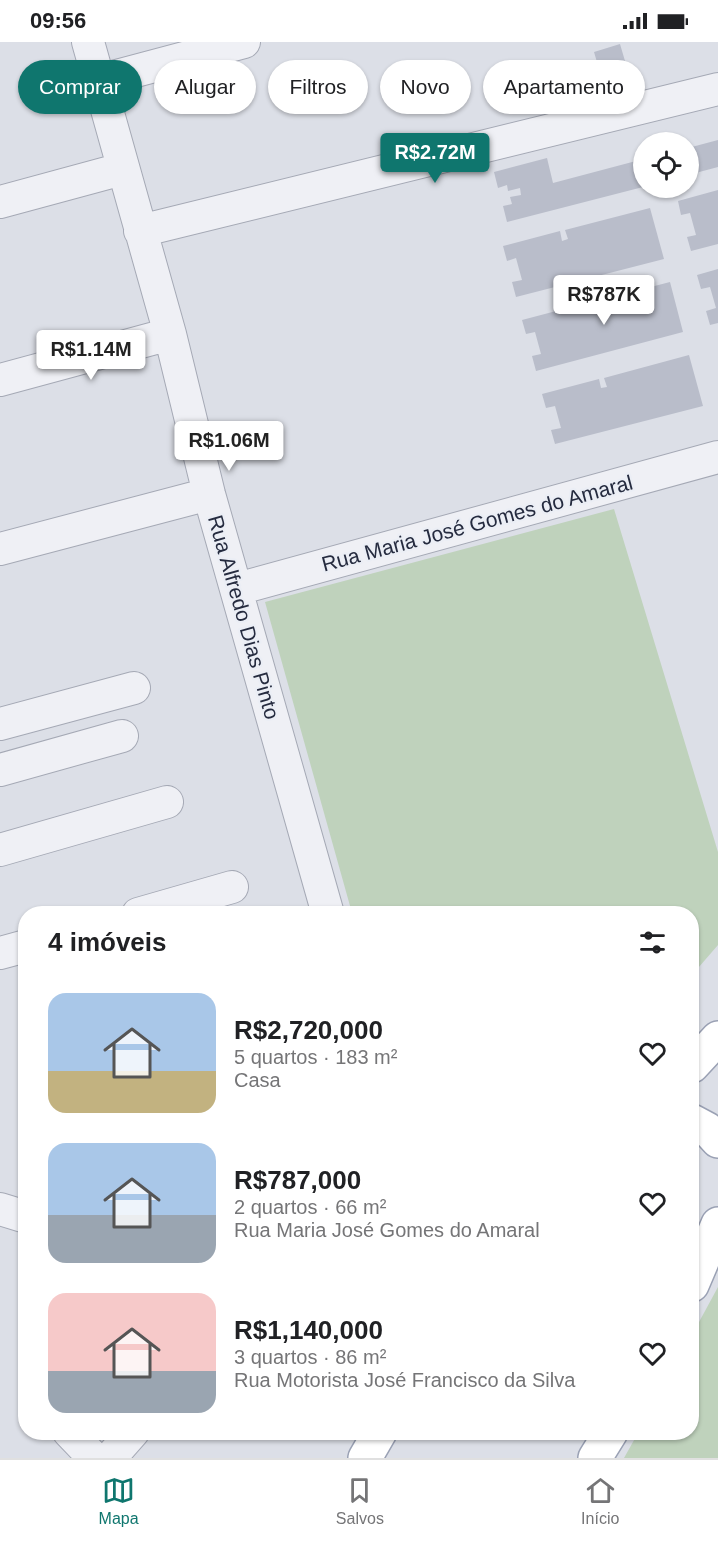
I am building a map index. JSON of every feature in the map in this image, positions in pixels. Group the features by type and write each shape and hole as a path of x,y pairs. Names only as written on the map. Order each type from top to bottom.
{"main road":[{"path":"699,1058 718,1038"},
{"path":"699,1125 707,1129 718,1141"},
{"path":"699,1269 718,1224"},
{"path":"365,1458 375,1440"},
{"path":"596,1458 606,1440"}],"street":[{"name":"Rua Alfredo Dias Pinto","path":"88,42 93,60"},
{"path":"142,69 244,42"},
{"path":"140,231 718,88"},
{"name":"Rua Alfredo Dias Pinto","path":"107,114 170,334 209,494 326,906"},
{"path":"0,202 122,169"},
{"path":"0,380 170,334"},
{"name":"Rua Maria José Gomes do Amaral","path":"237,589 718,458"},
{"path":"0,549 209,494"},
{"path":"0,724 134,688"},
{"path":"0,770 122,736"},
{"path":"0,850 167,802"},
{"path":"165,906 232,886"},
{"path":"0,953 18,948"},
{"path":"0,1209 18,1215"},
{"path":"77,1440 94,1458"},
{"path":"110,1458 126,1440"}],"green space":[{"path":"614,509 718,852 718,945 699,967 699,906 350,906 265,602"},
{"path":"718,1287 718,1458 624,1458 634,1440 699,1440 699,1322"}],"building":[{"path":"620,44 625,60 596,60 594,52"},
{"path":"718,140 718,167 699,172 699,145"},
{"path":"547,158 553,183 633,162 633,190 507,222 503,206 512,204 510,197 521,195 520,188 508,191 507,185 498,188 494,172"},
{"path":"718,190 718,244 691,251 687,237 696,235 690,213 681,215 678,201 699,198 699,195"},
{"path":"650,208 664,259 516,297 512,282 522,280 516,258 507,261 503,246 560,231 562,241 568,239 565,230"},
{"path":"718,269 718,323 710,325 706,311 716,308 710,287 701,289 697,275"},
{"path":"670,282 683,332 536,371 532,356 541,354 535,332 526,334 522,320 579,305 582,314 587,313 585,304"},
{"path":"689,355 703,406 555,444 551,430 561,428 555,406 546,408 542,394 599,379 601,388 607,387 604,378"}]}
